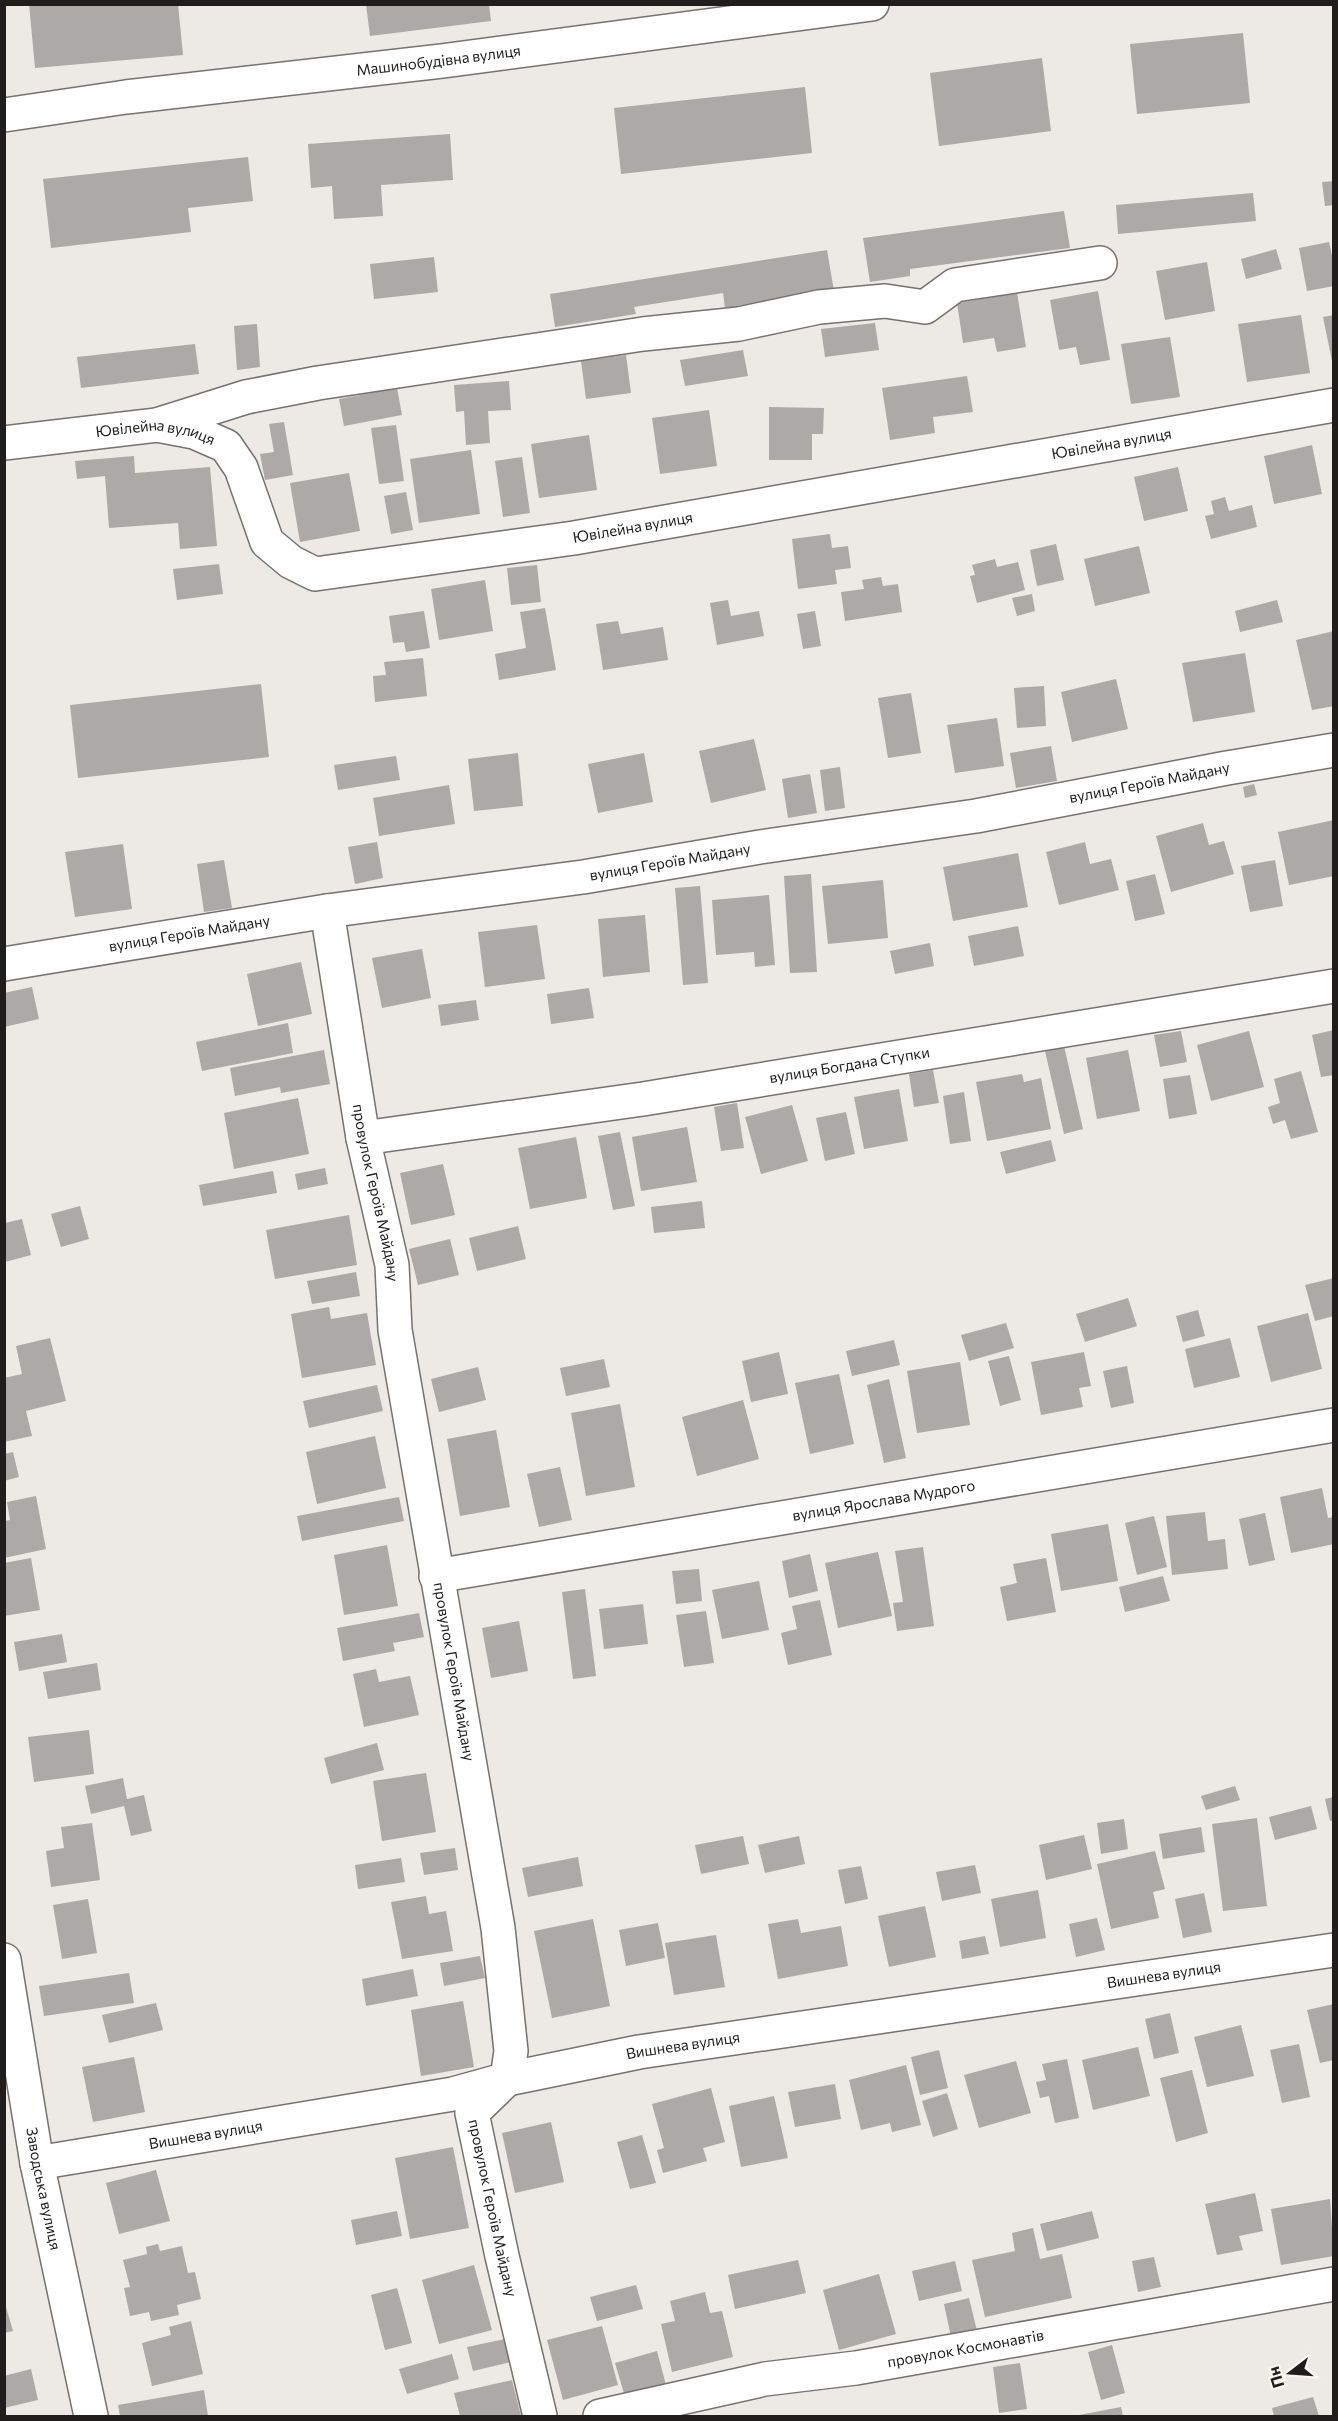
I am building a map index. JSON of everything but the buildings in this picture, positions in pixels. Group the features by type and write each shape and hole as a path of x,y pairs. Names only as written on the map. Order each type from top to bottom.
{"street":[{"name":"Машинобудівна вулиця","path":"4,115 126,97 442,61 872,4"},
{"path":"158,425 246,397 318,383 643,334 739,324 819,307 885,302 925,307 955,285 1100,263"},
{"name":"Ювілейна вулиця","path":"4,443 158,425 194,432 226,446 241,468 267,542 291,562 315,574 574,538 1334,405"},
{"name":"вулиця Героїв Майдану","path":"4,964 327,911 583,877 976,816 1334,750"},
{"name":"провулок Героїв Майдану","path":"327,911 363,1138 392,1265 395,1330 498,1928 511,2051 507,2079 472,2114 502,2256 540,2416"},
{"name":"вулиця Богдана Ступки","path":"363,1138 643,1099 1334,986"},
{"name":"вулиця Ярослава Мудрого","path":"436,1576 819,1514 1334,1425"},
{"name":"Вишнева вулиця","path":"37,2163 453,2094 507,2079 639,2052 1334,1950"},
{"name":"Заводська вулиця","path":"4,1960 37,2163 91,2416"},
{"name":"провулок Космонавтів","path":"600,2416 765,2379 856,2368 1334,2284"}]}
